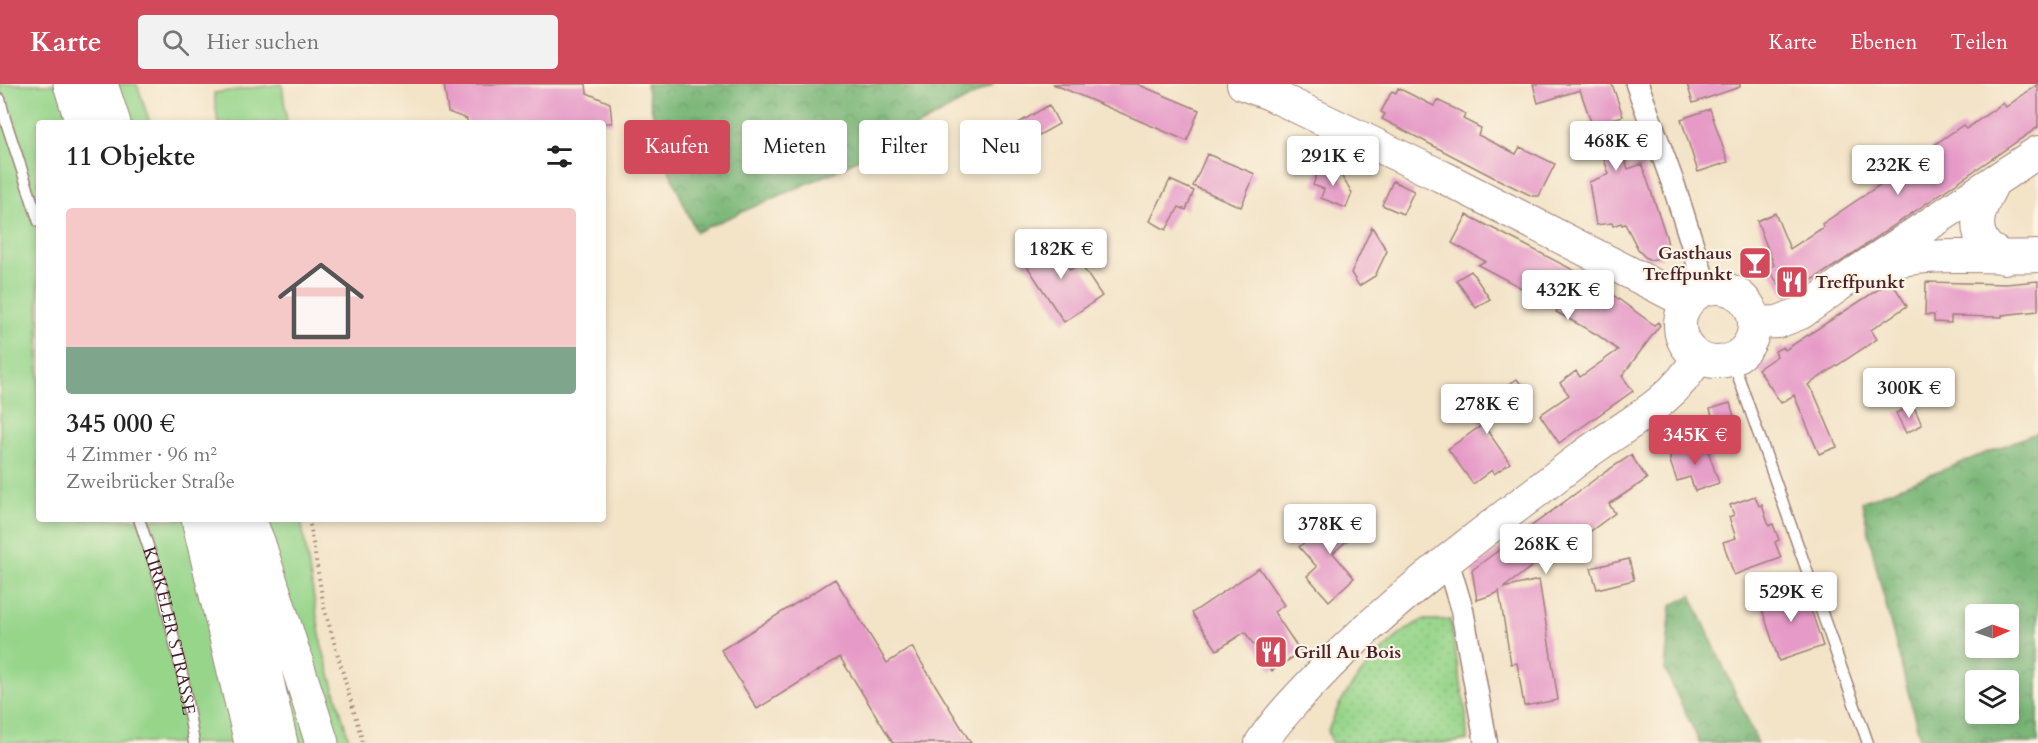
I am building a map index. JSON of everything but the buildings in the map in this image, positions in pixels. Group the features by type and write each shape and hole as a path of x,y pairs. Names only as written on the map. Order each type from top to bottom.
{"highway":[{"path":"70,84 81,120"},
{"path":"100,84 113,120"},
{"path":"199,522 251,743"},
{"path":"229,522 281,743"},
{"path":"250,522 321,743"}],"main road":[{"path":"1243,84 1270,94 1697,295"},
{"path":"1755,323 1778,322 1801,313 1860,270 2038,152"},
{"path":"1994,181 1980,211 1978,228 1985,245 2004,258"},
{"path":"1860,270 1892,261 1930,256 2004,258 2038,256"},
{"path":"1718,287 1739,294 1753,312 1755,323 1754,335 1742,353 1721,362 1709,362 1698,357 1689,349 1681,332 1681,313 1697,295 1718,287"},
{"path":"1261,743 1309,686 1403,595 1587,453 1671,394 1688,374 1698,357"}],"street":[{"path":"1637,84 1674,186 1697,295"},
{"path":"1447,560 1462,610 1486,743"}],"lane":[{"path":"0,99 4,119 36,213"},
{"path":"1732,359 1868,743"},
{"name":"KIRKELER STRASSE","path":"140,522 162,588 183,678 194,743"}],"path":[{"path":"310,522 324,607 363,743"}],"green space":[{"path":"0,84 137,84 149,120 36,120 36,522 301,522 322,647 350,743 0,743"},
{"path":"282,84 287,120 218,120 214,93"},
{"path":"646,84 994,84 929,120 859,120 859,158 847,165 847,120 742,120 742,174 829,174 696,232 671,174 730,174 730,120 654,120"},
{"path":"2038,432 2038,743 1921,743 1862,502"},
{"path":"1691,595 1758,743 1700,743 1665,670 1671,606"},
{"path":"1423,620 1450,620 1466,713 1467,740 1448,743 1332,743 1328,730 1339,705 1351,687 1390,643"}],"place":[{"name":"Gasthaus Treffpunkt","path":"1755,263"},
{"name":"Treffpunkt","path":"1792,282"},
{"name":"Grill Au Bois","path":"1271,652"}]}
